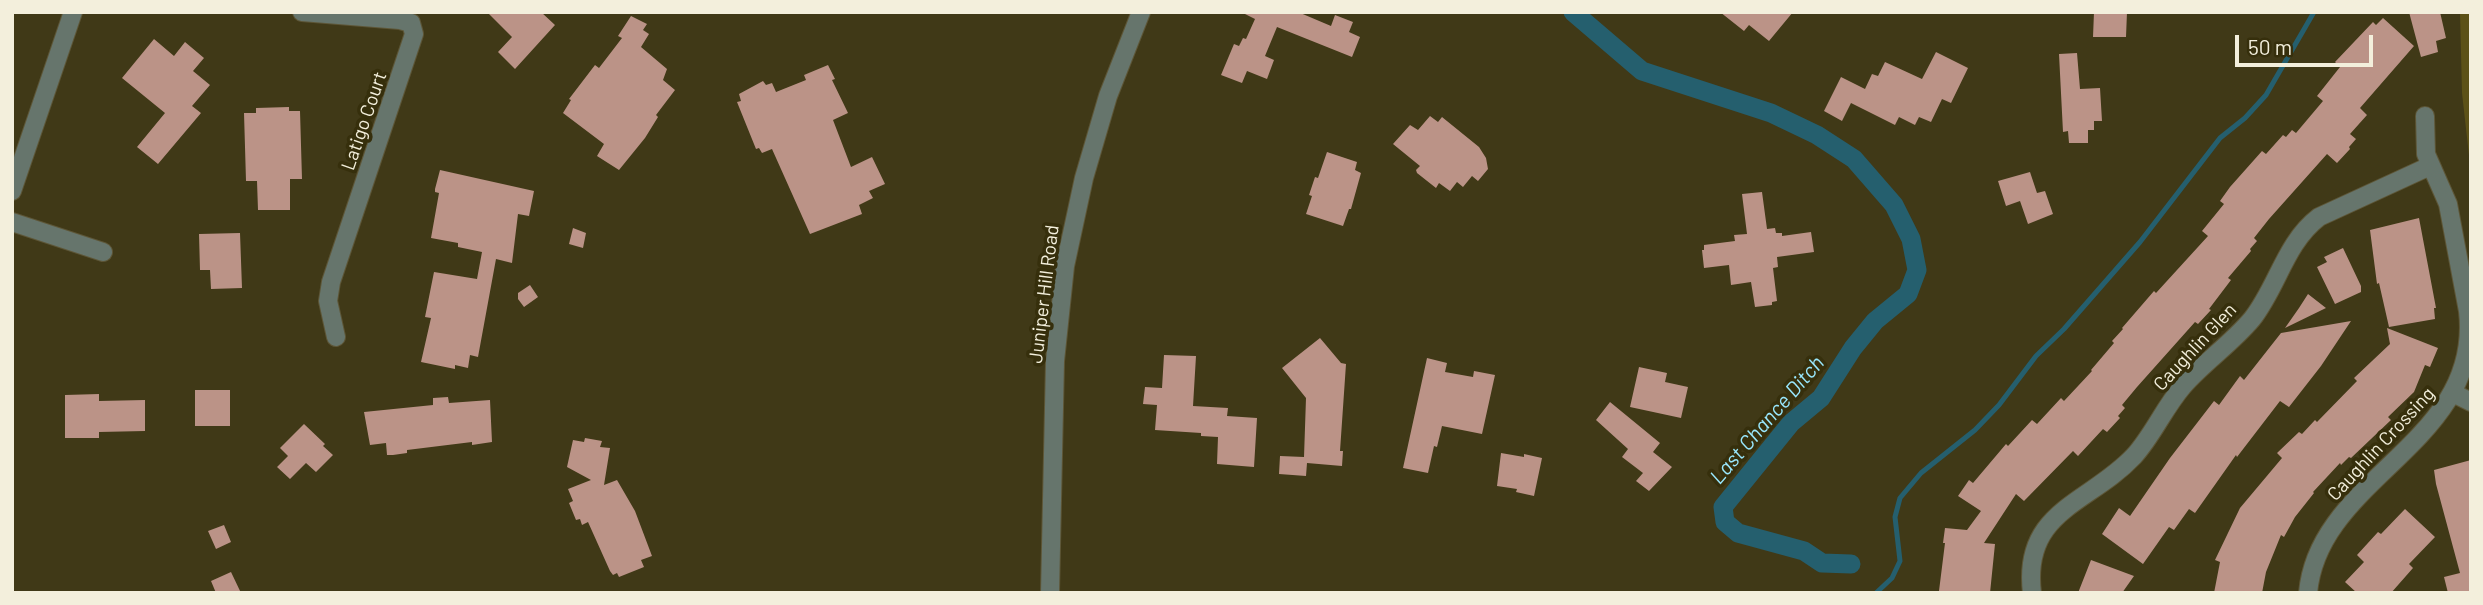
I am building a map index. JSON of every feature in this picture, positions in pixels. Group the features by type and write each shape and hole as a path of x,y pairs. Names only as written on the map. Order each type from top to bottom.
{"street":[{"path":"12,191 73,12"},
{"name":"Latigo Court","path":"302,12 400,20 411,23 414,34 331,282 328,300 336,337"},
{"name":"Juniper Hill Road","path":"1050,593 1055,361 1065,267 1084,177 1108,96 1141,12"},
{"name":"Caughlin Crossing","path":"2308,593 2312,569 2319,551 2336,524 2438,416 2463,398 2470,326 2448,204 2430,166 2424,142 2426,116"},
{"name":"Caughlin Glen","path":"2032,593 2033,556 2042,531 2061,511 2123,467 2134,456 2182,388 2251,319 2271,291 2292,246 2308,226 2327,213 2430,166"},
{"path":"12,222 103,252"}],"shaded area":[{"path":"2460,12 2471,12 2471,173 2462,93"}],"building":[{"path":"487,12 541,12 555,25 515,69 498,52 512,37"},
{"path":"1241,12 1298,12 1331,26 1335,15 1353,22 1349,32 1360,37 1352,57 1277,27 1265,56 1274,60 1267,79 1247,71 1242,83 1221,75 1234,44 1239,46 1243,38 1246,39 1255,19"},
{"path":"1720,12 1793,12 1769,41 1749,25 1744,31"},
{"path":"2094,12 2127,12 2126,37 2093,37"},
{"path":"2409,12 2440,12 2446,38 2436,41 2438,52 2421,57"},
{"path":"631,16 647,24 643,30 649,34 641,47 667,69 663,80 675,90 656,115 658,117 645,138 619,170 597,156 604,144 563,113 571,100 569,99 595,65 599,68 622,38 618,36"},
{"path":"2383,18 2414,46 2360,108 2367,115 2350,134 2356,139 2350,149 2337,163 2327,154 2269,219 2254,238 2257,241 2251,251 2228,278 2231,280 2209,309 2211,310 2198,324 2195,322 2137,387 2122,405 2125,408 2118,416 2120,418 2107,432 2103,429 2078,456 2073,451 2024,501 2016,494 1984,543 1995,544 1990,593 1939,591 1945,528 1967,530 1981,511 1958,496 1969,480 1973,483 2006,444 2008,446 2032,420 2037,424 2061,398 2064,401 2092,371 2122,328 2208,236 2202,231 2224,204 2220,201 2230,187 2262,151 2266,154 2283,135 2286,137 2292,130 2296,133 2323,101 2317,96 2340,67 2335,62 2373,22 2376,25"},
{"path":"154,39 174,56 185,42 204,58 193,71 210,85 192,106 201,113 158,164 137,147 165,113 122,78"},
{"path":"1936,52 1968,68 1951,103 1942,99 1931,122 1919,117 1915,125 1899,117 1895,125 1851,103 1842,121 1824,111 1841,77 1865,89 1872,74 1878,76 1885,62 1922,79"},
{"path":"2077,53 2080,89 2100,88 2102,121 2094,121 2094,130 2088,130 2088,143 2069,143 2068,131 2063,132 2059,54"},
{"path":"828,65 848,113 833,120 851,167 872,157 885,184 869,191 873,198 859,205 862,214 810,234 772,149 762,153 759,148 756,149 737,102 741,101 739,94 763,81 766,85 772,83 776,92 806,80 804,75"},
{"path":"289,107 289,111 300,111 302,179 290,179 290,210 258,210 257,181 246,181 244,113 256,113 256,108"},
{"path":"1430,116 1438,122 1442,117 1479,147 1486,158 1488,169 1478,181 1472,176 1463,187 1457,182 1450,191 1439,183 1436,188 1417,173 1416,170 1420,166 1393,144 1410,125 1418,130"},
{"path":"1327,152 1357,162 1355,170 1361,173 1351,209 1343,226 1306,214 1315,177 1318,178"},
{"path":"440,170 534,191 529,216 518,214 512,263 496,259 478,357 470,355 468,368 455,365 455,369 421,362 431,318 425,317 434,272 477,279 482,252 458,247 458,243 431,238 439,193 435,192 435,189"},
{"path":"2030,172 2037,193 2045,191 2053,214 2028,224 2020,201 2006,206 1998,181"},
{"path":"1762,192 1767,229 1775,228 1776,233 1782,233 1782,236 1811,232 1814,252 1777,257 1778,267 1773,268 1777,301 1772,302 1772,305 1755,307 1751,282 1731,285 1729,265 1704,268 1702,250 1704,245 1735,241 1734,235 1747,234 1742,194"},
{"path":"2419,218 2436,308 2435,319 2389,327 2379,283 2377,284 2370,230"},
{"path":"573,228 586,233 583,248 569,244"},
{"path":"240,233 242,288 211,289 210,270 200,270 199,234"},
{"path":"2343,248 2361,286 2361,292 2335,304 2317,267 2327,262 2324,257"},
{"path":"530,285 538,297 524,307 518,299 518,293"},
{"path":"2308,294 2326,308 2285,328 2299,308"},
{"path":"2351,321 2289,407 2280,401 2237,457 2236,455 2195,513 2189,509 2174,530 2169,527 2143,564 2102,534 2119,508 2130,516 2214,401 2219,405 2240,376 2244,380 2281,333"},
{"path":"2387,328 2438,348 2430,367 2425,365 2414,392 2388,417 2391,420 2351,458 2341,465 2340,463 2313,492 2284,537 2281,535 2266,572 2262,593 2214,593 2220,562 2215,560 2240,508 2282,458 2277,453 2299,432 2302,434 2315,420 2317,422 2357,381 2354,378 2390,344"},
{"path":"1320,338 1341,363 1346,364 1340,451 1343,451 1342,466 1307,463 1306,476 1279,474 1280,456 1304,457 1306,398 1282,368"},
{"path":"1164,355 1196,356 1193,406 1228,408 1227,416 1257,418 1254,467 1217,464 1218,437 1155,430 1157,405 1143,404 1145,387 1162,388"},
{"path":"1427,358 1447,363 1445,372 1473,377 1474,371 1495,375 1482,434 1442,426 1428,473 1403,468"},
{"path":"1639,367 1667,373 1665,382 1688,387 1681,418 1630,407"},
{"path":"195,390 230,390 230,426 195,426"},
{"path":"99,394 99,401 145,400 145,431 99,432 99,438 65,438 65,395"},
{"path":"448,397 449,403 490,400 492,442 407,450 407,453 393,455 387,455 386,443 370,445 364,412 433,405 433,398"},
{"path":"1610,402 1660,443 1653,452 1672,467 1649,491 1636,481 1643,473 1622,457 1628,449 1596,420"},
{"path":"304,424 333,455 316,472 306,463 290,479 277,467 288,456 280,448"},
{"path":"585,438 602,441 600,447 610,448 604,485 617,480 635,511 652,556 641,560 644,567 619,577 617,573 613,575 610,571 588,522 582,525 580,519 576,520 569,503 573,501 568,489 591,480 567,467 573,440 584,442"},
{"path":"1501,453 1542,458 1534,496 1516,492 1517,489 1497,486"},
{"path":"2471,460 2471,593 2448,593 2444,577 2460,573 2434,470"},
{"path":"2405,509 2435,537 2409,564 2413,568 2391,593 2357,593 2345,582 2364,562 2357,555"},
{"path":"224,525 231,542 216,549 208,531"},
{"path":"2091,560 2134,576 2122,593 2078,593"},
{"path":"231,572 241,593 216,593 211,581"}],"waterway":[{"name":"Last Chance Ditch","path":"1573,12 1642,71 1771,113 1817,135 1854,159 1894,205 1911,239 1917,270 1908,294 1875,321 1853,348 1821,398 1791,423 1723,507 1725,522 1738,533 1804,551 1822,563 1851,564"},
{"path":"1876,593 1892,578 1900,561 1895,517 1900,498 1921,473 1975,430 1999,405 2036,356 2064,329 2140,242 2220,138 2245,118 2266,95 2314,12"}]}
